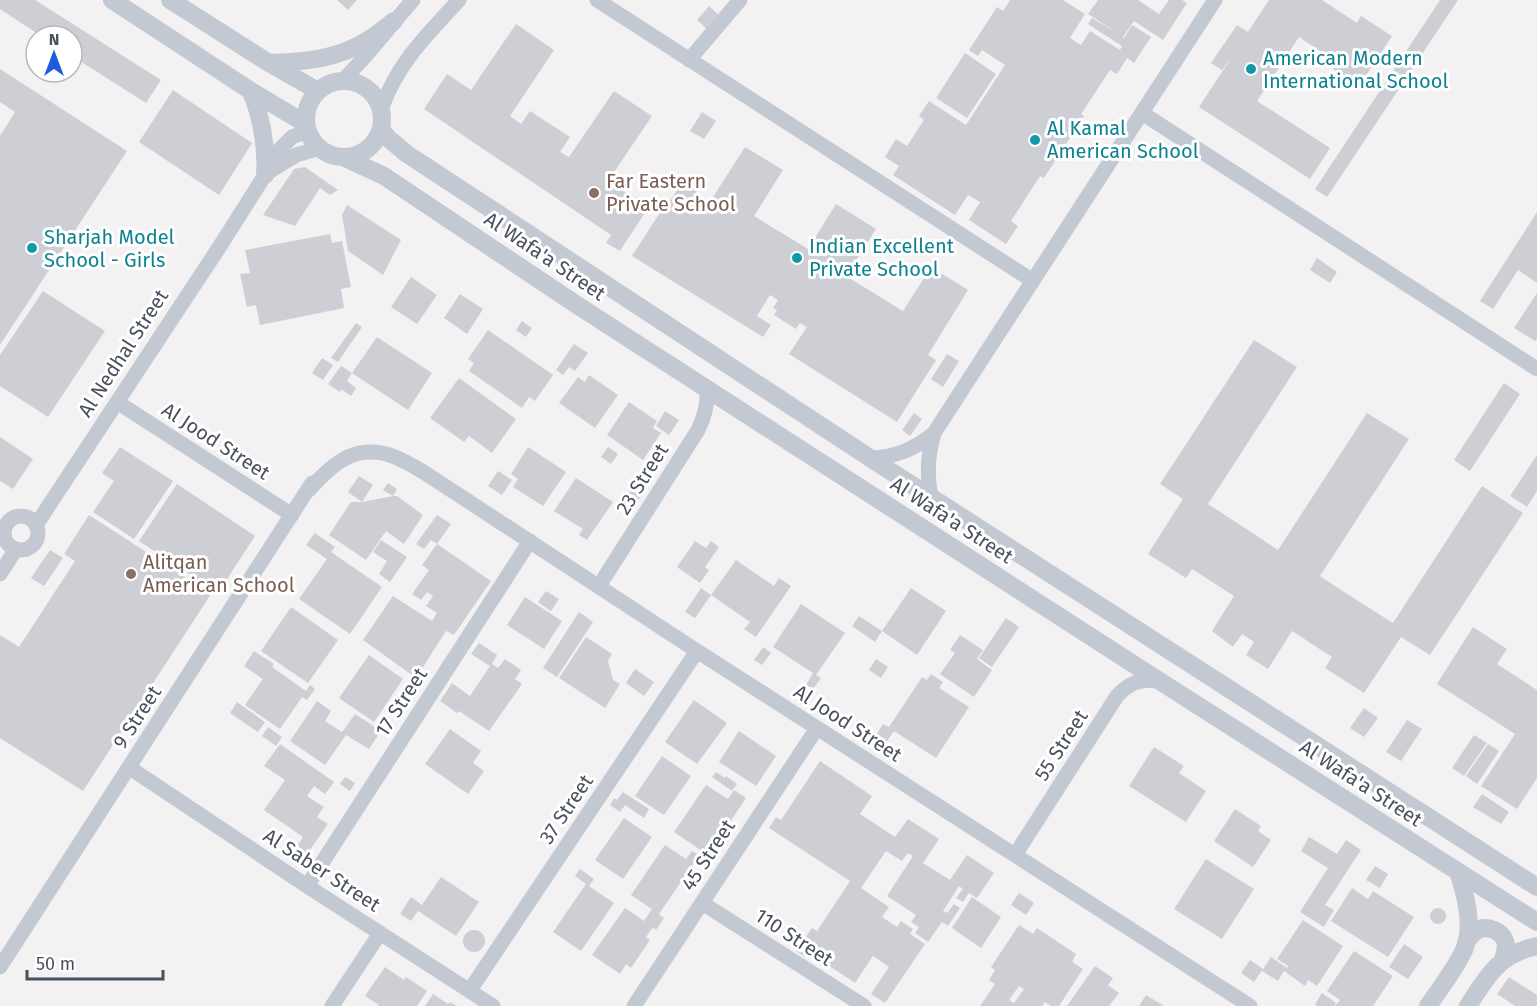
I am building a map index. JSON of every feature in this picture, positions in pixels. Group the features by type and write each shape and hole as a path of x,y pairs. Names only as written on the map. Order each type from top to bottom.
{"street":[{"path":"112,0 307,128"},
{"path":"170,0 269,63 318,91"},
{"path":"342,81 366,57 413,0"},
{"path":"381,109 377,99 362,85 342,81 329,84 318,91 311,101 307,112 307,128 312,140 320,148 335,156 353,156 370,147 381,130 381,109 388,91 408,57 459,0"},
{"path":"597,0 1033,281"},
{"path":"689,60 740,0"},
{"path":"931,497 928,484 928,464 934,433 1215,0"},
{"path":"269,63 305,62 338,54 368,41 394,21"},
{"path":"251,91 264,132 265,175"},
{"path":"1142,113 1537,369"},
{"name":"Al Nedhal Street","path":"36,525 265,175 272,160 292,137 307,128"},
{"name":"Al Wafa'a Street","path":"381,130 407,154 870,458 1534,882"},
{"name":"Al Nedhal Street","path":"265,175 285,160 320,148"},
{"name":"Al Wafa'a Street","path":"343,157 384,176 577,305 1537,922"},
{"name":"23 Street","path":"599,586 698,430 708,403 707,388"},
{"name":"Al Jood Street","path":"117,402 292,515"},
{"path":"870,458 891,456 912,449 934,433"},
{"name":"Al Jood Street","path":"309,490 331,458 347,447 360,443 382,445 395,450 424,472 697,651 1250,1006"},
{"name":"9 Street","path":"0,967 309,490"},
{"path":"22,516 36,525 38,536 36,542 27,549 11,547 4,538 4,520 22,516"},
{"name":"17 Street","path":"307,886 530,542"},
{"path":"0,574 16,549"},
{"name":"37 Street","path":"470,990 697,651"},
{"name":"55 Street","path":"1015,855 1117,696 1133,682 1158,680"},
{"name":"45 Street","path":"634,1006 817,728"},
{"name":"Al Saber Street","path":"130,768 493,1006"},
{"path":"1428,1006 1458,960 1466,942 1468,914 1458,872"},
{"name":"110 Street","path":"702,903 864,1006"},
{"path":"1466,942 1476,931 1491,928 1498,932 1506,945 1503,960"},
{"path":"332,1006 380,933"},
{"path":"1468,1006 1487,976 1503,960 1516,952 1537,946"}],"building":[{"path":"0,0 35,0 73,24 24,25 0,9"},
{"path":"337,0 357,0 348,10"},
{"path":"1010,0 1063,0 1085,14 1070,38 1081,45 1090,31 1120,50 1122,46 1088,24 1092,18 1119,34 1088,14 1098,0 1138,0 1159,14 1169,0 1182,0 1187,3 1163,40 1134,21 1124,38 1132,25 1151,37 1134,63 1127,58 1117,74 1110,70 1081,114 1084,116 1044,178 1040,176 1011,221 1018,226 1006,244 969,220 980,202 968,195 955,215 893,175 899,166 885,157 896,139 907,146 924,120 919,116 929,101 966,125 1005,65 982,50 978,56 969,50 997,7 1003,11"},
{"name":"American Modern International School","path":"1269,0 1322,0 1357,23 1361,16 1392,36 1359,86 1333,69 1338,63 1299,37 1257,101 1330,148 1310,179 1199,107 1233,55 1222,70 1211,63 1237,25 1248,32"},
{"path":"1440,0 1458,0 1327,197 1315,189"},
{"path":"709,6 721,17 709,31 697,20"},
{"path":"516,24 554,50 510,116 521,124 530,111 570,137 560,152 569,157 614,91 652,116 608,181 635,199 637,196 650,205 620,251 606,243 611,235 424,109 447,74 471,90"},
{"path":"84,31 161,80 146,103 84,64"},
{"path":"965,53 996,74 967,118 936,98"},
{"name":"Sharjah Model School - Girls","path":"0,69 127,151 0,345 0,136 15,112 0,102"},
{"path":"173,90 252,143 219,195 139,142"},
{"path":"702,112 716,121 704,139 690,131"},
{"path":"745,147 783,170 754,216 808,249 836,204 876,229 846,276 903,311 931,267 968,290 928,355 936,360 897,422 789,354 807,327 800,323 796,329 774,315 777,310 773,308 778,300 770,295 757,316 771,325 763,337 632,256 682,182 697,191 692,199 706,208"},
{"path":"305,167 338,190 330,195 320,188 295,226 263,215 294,169"},
{"path":"347,205 401,240 383,275 348,251 342,215"},
{"path":"1537,212 1537,283 1518,270 1493,309 1480,301"},
{"path":"330,234 332,243 342,241 351,287 341,289 344,308 260,325 256,305 247,307 240,274 250,273 245,250"},
{"path":"1317,258 1337,272 1330,283 1310,270"},
{"path":"411,277 437,295 417,324 391,307"},
{"path":"43,291 105,331 48,417 0,386 0,355"},
{"path":"1537,293 1537,339 1535,341 1514,328"},
{"path":"460,294 483,309 467,334 444,318"},
{"path":"522,321 532,328 526,337 516,330"},
{"path":"356,323 362,327 338,362 331,358"},
{"path":"488,330 553,375 535,401 529,397 522,408 469,371 474,363 468,359"},
{"path":"377,337 432,373 408,410 352,373"},
{"path":"1254,340 1297,367 1208,504 1278,550 1367,413 1409,439 1320,576 1344,592 1393,623 1482,486 1523,513 1430,655 1401,637 1364,693 1325,668 1332,657 1292,631 1268,669 1246,655 1254,642 1242,634 1233,647 1212,631 1234,596 1192,569 1186,578 1148,554 1183,499 1160,484"},
{"path":"574,344 588,353 575,371 569,367 563,375 556,370"},
{"path":"947,354 959,361 943,387 931,379"},
{"path":"322,358 333,365 323,380 312,373"},
{"path":"341,366 352,373 347,381 356,388 351,396 328,384"},
{"path":"589,375 618,395 595,428 559,403 578,377 585,382"},
{"path":"459,378 516,419 492,453 469,436 464,442 430,418"},
{"path":"1504,383 1520,394 1470,471 1454,460"},
{"path":"629,402 657,421 653,428 661,433 643,460 607,435"},
{"path":"665,411 679,420 669,435 656,426"},
{"path":"914,413 922,419 910,436 902,430"},
{"path":"0,437 33,459 13,489 0,481"},
{"path":"120,447 173,481 134,539 93,512 114,481 102,473"},
{"path":"528,447 566,472 543,506 513,487 518,479 511,474"},
{"path":"608,447 618,454 611,464 601,457"},
{"path":"1537,455 1537,491 1527,507 1510,496"},
{"path":"498,471 512,480 502,495 488,486"},
{"path":"642,471 652,478 635,505 625,499"},
{"path":"359,476 373,485 362,502 348,492"},
{"path":"576,478 613,502 587,540 579,535 583,529 554,511"},
{"path":"388,483 397,489 393,496 383,490"},
{"path":"177,484 255,536 218,593 139,541"},
{"path":"397,496 423,515 404,544 386,531 366,560 329,535 351,502"},
{"name":"Alitqan American School","path":"89,515 211,594 83,791 0,738 0,635 19,647 75,561 64,554"},
{"path":"437,515 451,524 437,544 431,540 424,549 416,544"},
{"path":"315,533 335,547 331,552 382,587 350,634 299,599 327,559 306,545"},
{"path":"381,540 407,557 390,582 379,574 387,561 373,552"},
{"path":"695,541 706,548 711,541 719,547 705,567 709,570 700,583 677,567"},
{"path":"437,544 491,581 454,635 446,631 416,678 363,640 393,596 432,621 437,613 426,606 433,596 427,592 421,600 412,594 429,570 422,565"},
{"path":"50,550 63,558 44,586 31,578"},
{"path":"736,560 774,586 779,578 791,586 756,637 744,629 750,622 711,595"},
{"path":"701,588 711,595 695,618 685,612"},
{"path":"911,588 946,611 917,655 882,631"},
{"path":"546,591 559,599 551,611 538,602"},
{"path":"525,597 562,621 544,649 507,625"},
{"path":"801,604 845,633 816,675 821,678 813,689 806,685 813,673 773,647"},
{"path":"291,607 338,640 308,683 261,651"},
{"path":"579,612 593,622 557,677 543,668"},
{"path":"859,616 882,631 875,642 852,626"},
{"path":"1006,618 1019,627 992,667 979,658"},
{"path":"1473,627 1507,649 1497,664 1537,690 1537,778 1517,809 1481,786 1515,734 1437,684"},
{"path":"960,635 983,650 977,659 992,670 974,697 940,674 955,653 950,650"},
{"path":"586,637 612,654 608,661 613,680 620,684 605,708 559,678"},
{"path":"479,643 497,655 492,664 498,668 505,659 521,670 515,679 522,684 489,731 440,701 452,683 470,696 490,666 471,654"},
{"path":"763,647 771,653 762,665 754,660"},
{"path":"254,651 274,664 272,667 306,691 310,685 315,689 307,700 302,697 280,729 245,705 263,679 244,666"},
{"path":"369,655 403,679 374,722 339,698"},
{"path":"876,659 888,667 881,678 869,670"},
{"path":"635,669 654,682 644,696 626,683"},
{"path":"931,674 943,682 939,688 969,707 936,758 894,731 885,744 875,737 883,724 889,727 922,677 927,680"},
{"path":"694,700 727,723 697,764 665,742"},
{"path":"317,701 331,711 325,721 342,732 355,714 381,731 369,749 346,735 325,765 290,741"},
{"path":"237,702 265,722 258,732 230,713"},
{"path":"1364,708 1378,718 1364,737 1350,728"},
{"path":"1407,720 1422,729 1401,761 1386,752"},
{"path":"268,727 282,737 276,746 262,736"},
{"path":"450,729 481,751 473,763 484,771 468,794 425,764"},
{"path":"739,731 776,756 756,786 719,762"},
{"path":"1474,735 1487,743 1464,776 1452,768"},
{"path":"280,744 334,782 325,794 314,786 307,796 324,807 317,817 328,824 305,857 300,858 290,857 303,837 264,810 285,780 264,766"},
{"path":"1488,744 1499,751 1477,784 1466,776"},
{"path":"1154,747 1184,766 1179,773 1206,791 1186,822 1129,786"},
{"path":"662,756 691,776 664,815 635,796"},
{"path":"820,761 872,796 860,814 895,837 908,819 939,839 923,863 950,880 967,855 994,873 977,898 969,893 963,902 956,898 963,889 959,886 943,911 947,913 954,904 960,908 948,926 942,922 928,942 915,933 919,927 911,922 916,915 887,896 913,856 908,853 902,861 886,851 861,888 889,907 882,917 897,927 901,921 913,929 910,934 925,944 885,1003 871,994 889,967 873,956 855,983 808,952 805,957 796,951 812,928 817,931 850,881 769,828 776,817 781,820"},
{"path":"716,772 737,784 732,791 712,777"},
{"path":"345,777 355,783 350,791 340,784"},
{"path":"706,785 728,799 734,790 746,798 708,855 674,832"},
{"path":"623,792 649,809 644,818 625,805 620,812 610,805 614,798 617,800"},
{"path":"1482,794 1509,812 1501,824 1473,807"},
{"path":"1235,809 1261,826 1258,831 1271,840 1253,867 1214,841"},
{"path":"624,818 652,837 623,879 595,860"},
{"path":"1309,837 1337,854 1346,840 1361,850 1325,905 1334,910 1324,927 1300,912 1328,868 1301,851"},
{"path":"665,845 686,859 692,851 702,857 697,866 693,864 659,914 631,895"},
{"path":"1206,859 1254,889 1222,939 1174,909"},
{"path":"1375,866 1388,874 1380,888 1366,880"},
{"path":"580,869 594,879 589,886 614,903 581,951 553,932 586,884 575,876"},
{"path":"441,877 479,902 456,936 418,911 411,921 400,914 411,897 422,905"},
{"path":"1352,888 1368,899 1373,891 1414,917 1388,957 1331,921"},
{"path":"1019,893 1034,903 1026,915 1011,905"},
{"path":"972,897 1001,917 981,948 952,928"},
{"path":"625,908 644,921 652,909 664,918 656,930 653,927 646,937 650,940 631,968 626,964 620,974 592,955"},
{"path":"1438,908 1446,916 1438,924 1430,916"},
{"path":"1303,920 1343,946 1317,986 1308,980 1305,986 1284,971 1278,981 1262,971 1271,957 1287,968 1288,966 1277,959"},
{"path":"1019,925 1033,934 1037,928 1076,954 1072,962 1083,969 1059,1006 1051,1006 1045,1002 1042,1006 980,1006 995,984 989,980 995,970 991,967","holes":["1019,986 1024,989 1014,1003 1009,1000"]},
{"path":"474,930 482,933 485,941 482,949 474,952 466,949 463,941 466,933"},
{"path":"1404,944 1423,957 1408,979 1389,967"},
{"path":"1354,951 1393,976 1373,1006 1335,1006 1340,1000 1327,991"},
{"path":"1250,960 1263,969 1254,982 1241,973"},
{"path":"1095,966 1113,978 1108,985 1119,993 1109,1006 1067,1006"},
{"path":"385,967 404,980 406,977 427,991 417,1006 378,1006 365,996"},
{"path":"1509,977 1537,995 1537,1006 1515,1006 1497,994"},
{"path":"1322,993 1336,1003 1334,1006 1315,1004"},
{"path":"433,994 448,1004 450,1002 457,1006 425,1006"},
{"path":"1146,995 1164,1006 1139,1006"}],"place":[{"name":"American Modern International School","path":"1251,69"},
{"name":"Al Kamal American School","path":"1035,140"},
{"name":"Far Eastern Private School","path":"594,193"},
{"name":"Sharjah Model School - Girls","path":"32,248"},
{"name":"Indian Excellent Private School","path":"797,258"},
{"name":"Alitqan American School","path":"131,574"}]}
